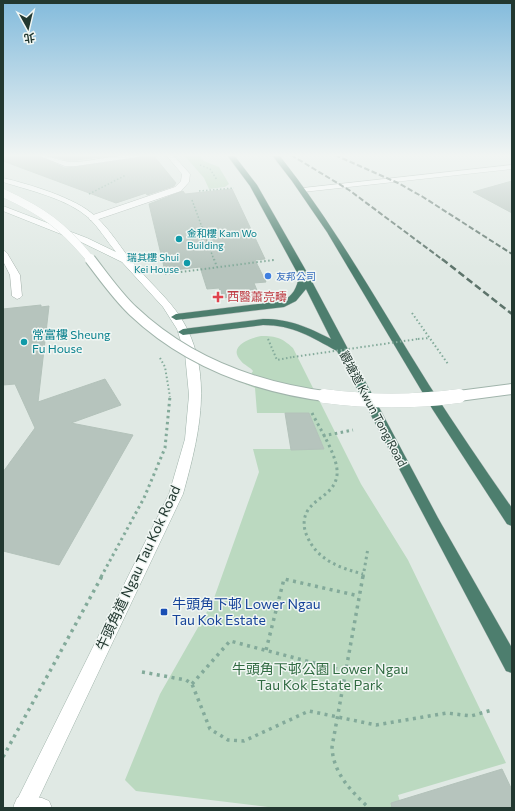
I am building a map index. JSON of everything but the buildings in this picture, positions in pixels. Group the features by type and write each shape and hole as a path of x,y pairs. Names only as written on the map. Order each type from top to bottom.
{"highway":[{"name":"觀塘道 Kwun Tong Road","path":"257,193 304,276 340,349 512,665"},
{"path":"305,193 334,237 414,370 512,520"},
{"path":"176,317 284,304 298,296 304,276"},
{"path":"183,332 263,322 276,322 299,327 340,349"}],"main road":[{"path":"3,193 30,206 56,224 82,249 121,300 170,342 197,359 223,371 251,381 281,389 315,395 355,399 391,401 424,400 512,389"},
{"name":"牛頭角道 Ngau Tau Kok Road","path":"30,807 176,494 194,421 195,390 191,357 183,332 176,317 128,263 93,218 71,205 38,193"},
{"path":"93,218 167,193"},
{"name":"牛頭角道 Ngau Tau Kok Road","path":"3,208 84,240 104,249 128,263"},
{"path":"3,254 15,275 17,296"}],"path":[{"path":"84,196 90,193"},
{"path":"192,200 217,267"},
{"path":"165,274 274,260"},
{"path":"412,313 448,364"},
{"path":"270,343 277,360 429,338"},
{"path":"3,757 144,498 165,448 170,399 165,367 158,356"},
{"path":"309,406 335,462 337,474 334,485 325,496 314,504 305,516 304,527 312,547 325,560 342,569 363,574"},
{"path":"323,436 353,430"},
{"path":"368,548 337,717 333,744 333,757 340,777 355,795 369,808"},
{"path":"266,650 284,579 359,596"},
{"path":"192,684 230,641 346,671"},
{"path":"142,672 186,680 192,684 210,729 228,740 244,741 309,711 376,725 412,720 432,715 447,714 471,716 492,710"}],"green space":[{"name":"牛頭角下邨公園 Lower Ngau Tau Kok Estate Park","path":"261,336 279,338 293,348 361,484 408,560 506,763 398,795 402,808 276,808 136,791 125,780 160,694 213,601 259,472 253,449 324,449 309,413 257,413 255,388 245,384 253,371 237,356 237,351 238,347 246,341"}],"railway":[{"path":"353,193 443,260"},
{"path":"416,193 512,254"},
{"path":"442,259 512,314"}],"place":[{"name":"金和樓 Kam Wo Building","path":"179,239"},
{"name":"瑞其樓 Shui Kei House","path":"187,263"},
{"name":"友邦公司","path":"268,276"},
{"name":"西醫蕭亮疇","path":"218,297"},
{"name":"常富樓 Sheung Fu House","path":"24,342"},
{"name":"牛頭角下邨 Lower Ngau Tau Kok Estate","path":"164,612"}]}
